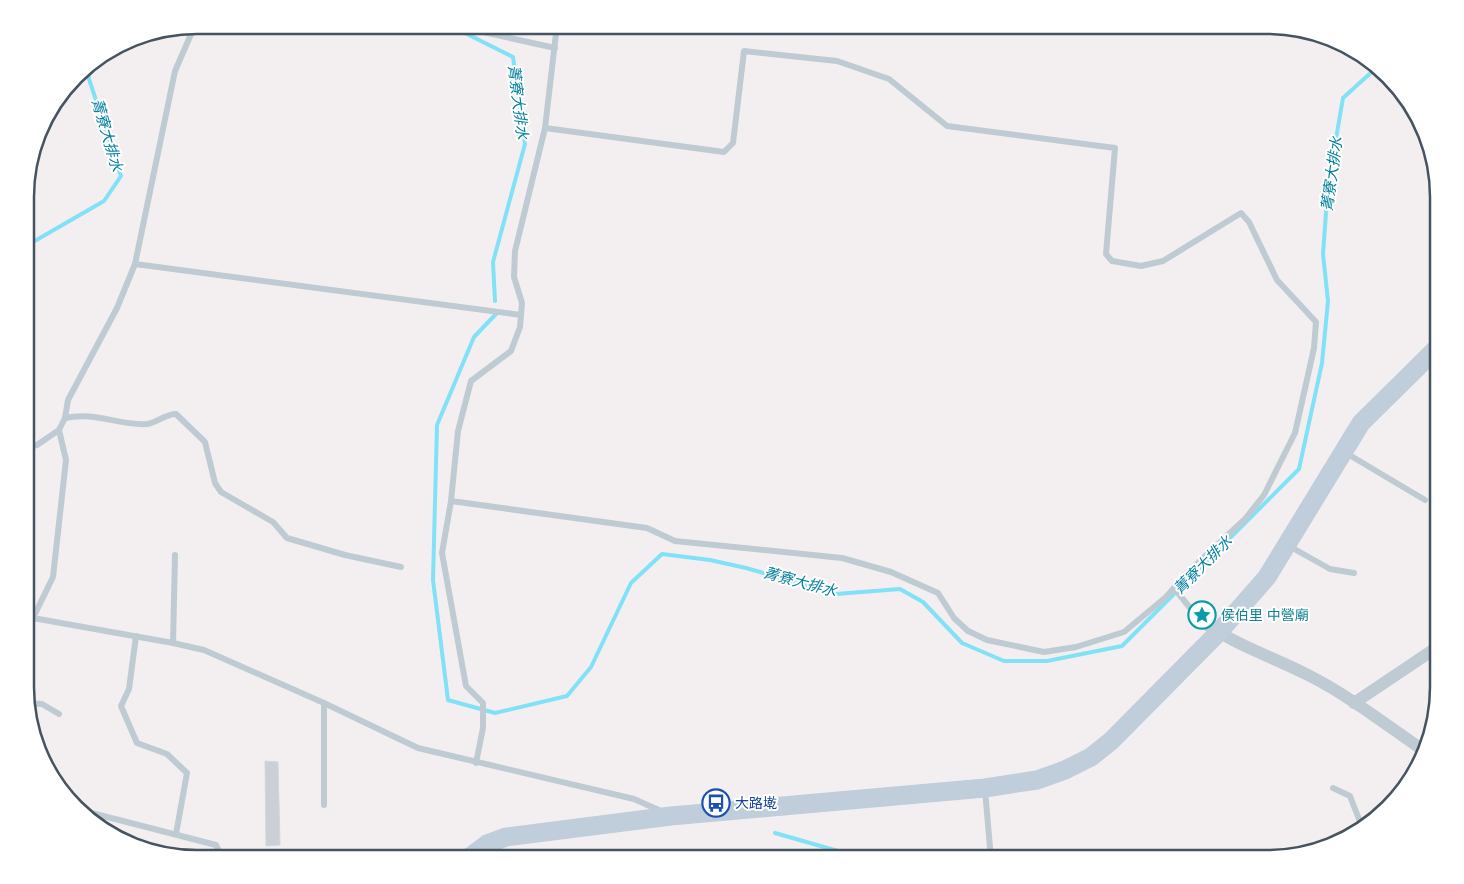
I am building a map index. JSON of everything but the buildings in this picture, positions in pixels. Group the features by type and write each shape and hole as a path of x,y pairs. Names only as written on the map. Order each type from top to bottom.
{"street":[{"path":"479,850 487,844 506,837 671,816 985,788 1037,780 1065,770 1091,757 1111,741 1218,633 1267,577 1288,546 1343,451 1362,423 1430,355"},
{"path":"1200,619 1218,633 1309,675 1419,747"},
{"path":"1354,703 1430,652"}],"lane":[{"path":"34,446 59,430 65,418 68,400 118,308 135,264 175,71 191,34"},
{"path":"492,34 555,48"},
{"path":"476,763 483,728 483,702 466,686 442,553 451,501 458,430 471,381 511,351 520,327 522,303 514,277 516,251 545,128 556,34"},
{"path":"451,501 647,528 675,541 842,558 891,572 938,593 954,618 968,631 987,640 1044,652 1076,647 1124,632 1175,590 1245,519 1264,495 1295,433 1314,348 1316,322 1277,280 1249,222 1241,213 1163,261 1141,266 1112,261 1106,254 1115,148 947,126 889,79 837,61 744,51 733,143 724,152 545,128"},
{"path":"135,264 521,315"},
{"path":"65,418 80,415 148,424 168,414 176,414 205,442 215,483 221,492 273,522 287,538 345,555 401,567"},
{"path":"34,616 53,577 66,460 59,430"},
{"path":"1343,451 1425,500"},
{"path":"1288,546 1330,569 1354,573"},
{"path":"173,643 175,555"},
{"path":"1175,590 1200,619"},
{"path":"34,618 204,650 324,703 418,748 634,799 671,816"},
{"path":"136,636 129,689 121,706 137,743 167,754 187,773 176,834"},
{"path":"324,703 324,805"},
{"path":"35,704 42,704 59,714"},
{"path":"985,788 990,850"},
{"path":"1333,788 1350,796 1360,821"},
{"path":"93,813 216,845 218,850"}],"waterway":[{"name":"菁寮大排水","path":"467,34 513,57 525,144 493,262 495,301"},
{"name":"菁寮大排水","path":"496,314 474,337 437,425 433,580 448,700 495,713 567,696 591,667 631,583 662,554 710,560 746,568 836,594 900,589 923,602 962,643 1004,661 1047,661 1122,646 1299,469 1322,363 1328,301 1323,254 1328,185 1343,98 1372,72"},
{"name":"菁寮大排水","path":"34,241 104,201 121,176 88,75"},
{"path":"775,833 834,850"}],"place":[{"name":"侯伯里 中營廟","path":"1202,615"},
{"name":"大路墘","path":"716,803"}]}
